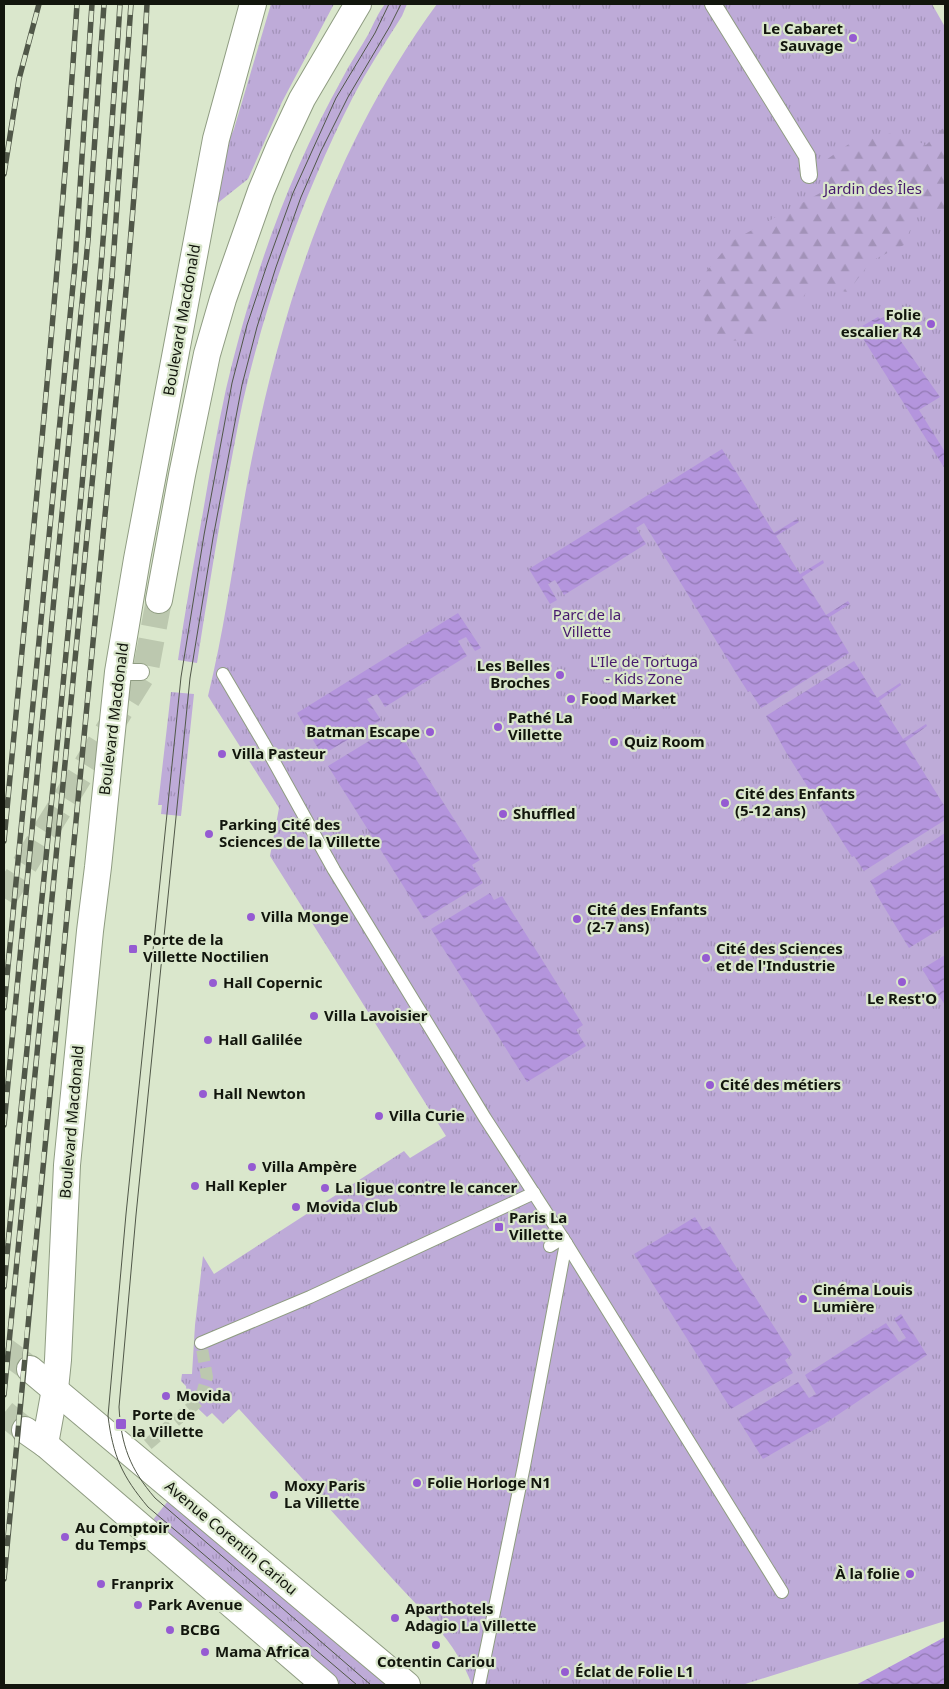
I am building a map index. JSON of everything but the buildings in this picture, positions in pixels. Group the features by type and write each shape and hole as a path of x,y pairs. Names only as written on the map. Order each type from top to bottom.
{"main road":[{"name":"Boulevard Macdonald","path":"253,4 216,139 138,550 130,672 100,852 90,931 67,1165 60,1333 55,1389 35,1437 325,1685"},
{"name":"Boulevard Macdonald","path":"159,600 207,354 223,299 261,191 279,148 302,99 358,4"},
{"name":"Avenue Corentin Cariou","path":"30,1369 407,1685"}],"street":[{"path":"713,4 806,156 810,175"},
{"path":"223,674 334,870 485,1118 534,1193 782,1592"},
{"path":"499,1164 510,1157"},
{"path":"201,1343 390,1261 534,1193"},
{"path":"550,1246 564,1241"},
{"path":"479,1685 524,1466 564,1241"}],"green space":[{"path":"271,4 334,4 282,102 248,179 214,206 224,151 234,129"},
{"path":"385,4 407,4 402,16 358,87 336,131 292,236 268,308 242,403 220,520 197,663 178,660 223,404 236,349 259,269 288,191 323,115"},
{"name":"Parc de la Villette","path":"437,4 932,4 945,27 945,1621 742,1685 472,1685 457,1654 437,1627 239,1409 223,1424 212,1413 207,1417 187,1398 186,1386 181,1381 182,1374 192,1374 195,1325 203,1256 214,1274 404,1151 410,1158 446,1136 270,856 279,808 208,696 220,641 249,473 262,410 296,287 317,228 341,170 369,113 401,58"},
{"name":"Jardin des Îles","path":"945,127 945,214 919,208 904,245 871,261 848,292 811,287 789,314 751,341 712,340 694,292 705,273 732,241 822,192 823,162 859,137 897,133 926,145"},
{"path":"171,692 194,694 181,816 161,814 162,805 158,805"},
{"path":"172,1496 394,1685 340,1685 152,1521"}],"water":[{"path":"878,317 880,319 884,317 940,397 919,410 945,452 945,469 857,329"},
{"path":"722,449 774,533 797,519 799,522 776,536 800,574 823,560 824,563 802,577 826,615 848,601 850,604 828,618 849,653 761,708 750,691 748,692 644,523 636,528 646,544 564,595 555,580 548,584 557,600 550,604 529,569"},
{"path":"458,613 481,648 475,651 466,637 458,641 467,656 385,707 377,694 367,699 381,720 322,755 297,713"},
{"path":"854,661 877,698 900,683 901,685 879,701 903,739 926,724 927,726 905,742 945,807 945,820 864,871 854,856 852,857 787,754 766,716"},
{"path":"387,730 391,736 398,731 480,860 472,865 483,883 424,919 328,766"},
{"path":"945,833 945,926 909,948 870,881"},
{"path":"490,893 494,900 502,896 583,1025 576,1030 586,1046 527,1082 431,929"},
{"path":"945,955 945,1005 922,969"},
{"path":"695,1217 703,1230 710,1226 792,1355 785,1360 793,1373 731,1409 634,1254"},
{"path":"901,1314 927,1355 824,1424 763,1459 738,1419 798,1382 809,1398 816,1394 805,1375 886,1323 899,1342 906,1338 894,1319"},
{"path":"945,1637 945,1685 856,1685"}],"tunnel":[{"path":"4,898 146,669 159,600"},
{"path":"134,1456 200,1400 207,1377 201,1343"},
{"path":"4,1350 30,1369"},
{"path":"4,1413 25,1430"}],"tram line":[{"path":"357,1685 148,1507 131,1485 120,1465 113,1443 108,1416 126,1214 181,677 204,535 232,383 247,325 293,193 336,98 375,33 389,4"},
{"path":"371,1685 155,1498 139,1477 128,1456 122,1433 119,1407 136,1215 190,678 213,538 242,385 257,327 301,197 348,97 401,4"}],"railway":[{"path":"4,174 19,79 39,4"},
{"path":"4,841 53,318 77,4"},
{"path":"4,1008 75,264 92,4"},
{"path":"4,1125 88,240 104,4"},
{"path":"4,1287 82,485 109,164 120,4"},
{"path":"4,1395 112,277 131,4"},
{"path":"4,1579 124,313 147,4"}],"place":[{"name":"Le Cabaret Sauvage","path":"853,38"},
{"name":"Folie escalier R4","path":"931,324"},
{"name":"Les Belles Broches","path":"560,675"},
{"name":"Food Market","path":"571,699"},
{"name":"Pathé La Villette","path":"498,727"},
{"name":"Batman Escape","path":"430,732"},
{"name":"Quiz Room","path":"614,742"},
{"name":"Villa Pasteur","path":"222,754"},
{"name":"Cité des Enfants (5-12 ans)","path":"725,803"},
{"name":"Shuffled","path":"503,814"},
{"name":"Parking Cité des Sciences de la Villette","path":"209,834"},
{"name":"Villa Monge","path":"251,917"},
{"name":"Cité des Enfants (2-7 ans)","path":"577,919"},
{"name":"Porte de la Villette Noctilien","path":"133,949"},
{"name":"Cité des Sciences et de l'Industrie","path":"706,958"},
{"name":"Le Rest'O","path":"902,982"},
{"name":"Hall Copernic","path":"213,983"},
{"name":"Villa Lavoisier","path":"314,1016"},
{"name":"Hall Galilée","path":"208,1040"},
{"name":"Cité des métiers","path":"710,1085"},
{"name":"Hall Newton","path":"203,1094"},
{"name":"Villa Curie","path":"379,1116"},
{"name":"Villa Ampère","path":"252,1167"},
{"name":"Hall Kepler","path":"195,1186"},
{"name":"La ligue contre le cancer","path":"325,1188"},
{"name":"Movida Club","path":"296,1207"},
{"name":"Paris La Villette","path":"499,1227"},
{"name":"Cinéma Louis Lumière","path":"803,1299"},
{"name":"Movida","path":"166,1396"},
{"name":"Porte de la Villette","path":"121,1424"},
{"name":"Folie Horloge N1","path":"417,1483"},
{"name":"Moxy Paris La Villette","path":"274,1495"},
{"name":"Au Comptoir du Temps","path":"65,1537"},
{"name":"À la folie","path":"910,1574"},
{"name":"Franprix","path":"101,1584"},
{"name":"Park Avenue","path":"138,1605"},
{"name":"Aparthotels Adagio La Villette","path":"395,1618"},
{"name":"BCBG","path":"170,1630"},
{"name":"Cotentin Cariou","path":"436,1645"},
{"name":"Mama Africa","path":"205,1652"},
{"name":"Éclat de Folie L1","path":"565,1672"}],"park label":[{"name":"L'Ile de Tortuga - Kids Zone","path":"644,670"}]}
